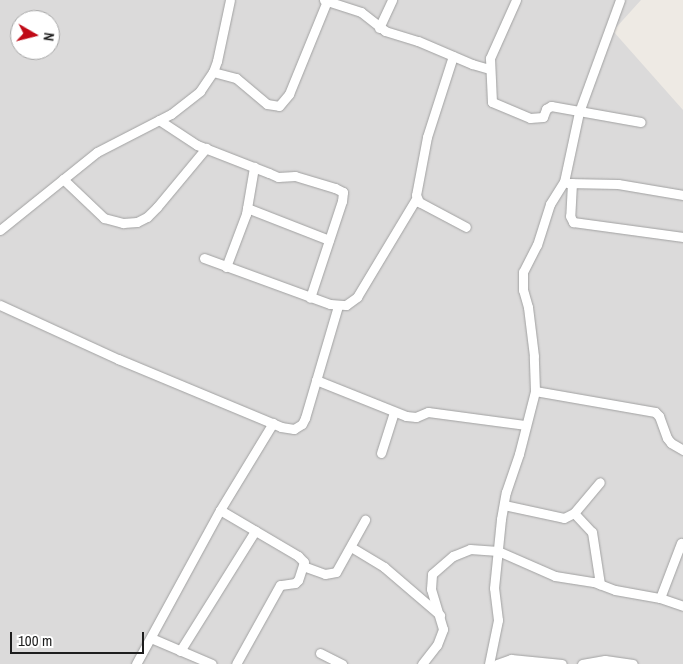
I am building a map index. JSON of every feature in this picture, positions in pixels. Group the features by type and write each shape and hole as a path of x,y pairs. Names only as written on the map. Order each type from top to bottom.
{"street":[{"path":"0,230 109,144 159,120 193,98 213,72 230,0"},
{"path":"379,28 392,0"},
{"path":"516,0 493,49 489,69 493,82 492,102 530,118 543,117 546,109 551,106 641,122"},
{"path":"620,0 579,112 568,183 570,216 573,222 683,237"},
{"path":"213,72 236,78 267,104 279,106 289,94 326,1 360,12 379,28 489,69"},
{"path":"204,258 310,298 338,306 351,303 357,297 416,199 428,136 453,56"},
{"path":"159,120 186,139 254,167 278,176 296,176 343,192 330,240 310,298"},
{"path":"63,179 104,218 124,223 137,222 147,217 157,207 206,148"},
{"path":"226,267 247,208 254,167"},
{"path":"568,183 618,184 683,195"},
{"path":"489,664 498,620 494,588 504,505 535,391 534,356 528,307 523,290 523,272 537,245 550,204 568,183"},
{"path":"416,199 466,227"},
{"path":"247,208 330,240"},
{"path":"0,305 118,359 273,424 294,429 302,424 338,306"},
{"path":"316,380 394,412 411,417 434,413 526,425"},
{"path":"535,391 655,412 659,416 667,438 671,443 683,450"},
{"path":"381,452 394,412"},
{"path":"136,664 220,510 273,424"},
{"path":"504,505 556,518 564,518 574,513 600,482"},
{"path":"220,510 298,556 304,562 304,566 295,583 280,585 236,664"},
{"path":"574,513 592,532 600,584"},
{"path":"304,566 319,573 332,574 340,567 366,520"},
{"path":"180,651 255,531"},
{"path":"660,598 681,543"},
{"path":"351,546 384,567 440,616"},
{"path":"422,664 441,638 443,630 430,581 438,567 453,556 470,549 498,551 555,576 660,598 683,606"},
{"path":"151,638 212,664"},
{"path":"320,653 342,664"},
{"path":"497,664 511,659 562,664"},
{"path":"582,664 606,660 633,664"}],"shaded area":[{"path":"0,0 641,0 613,31 683,110 683,664 0,664"}]}
